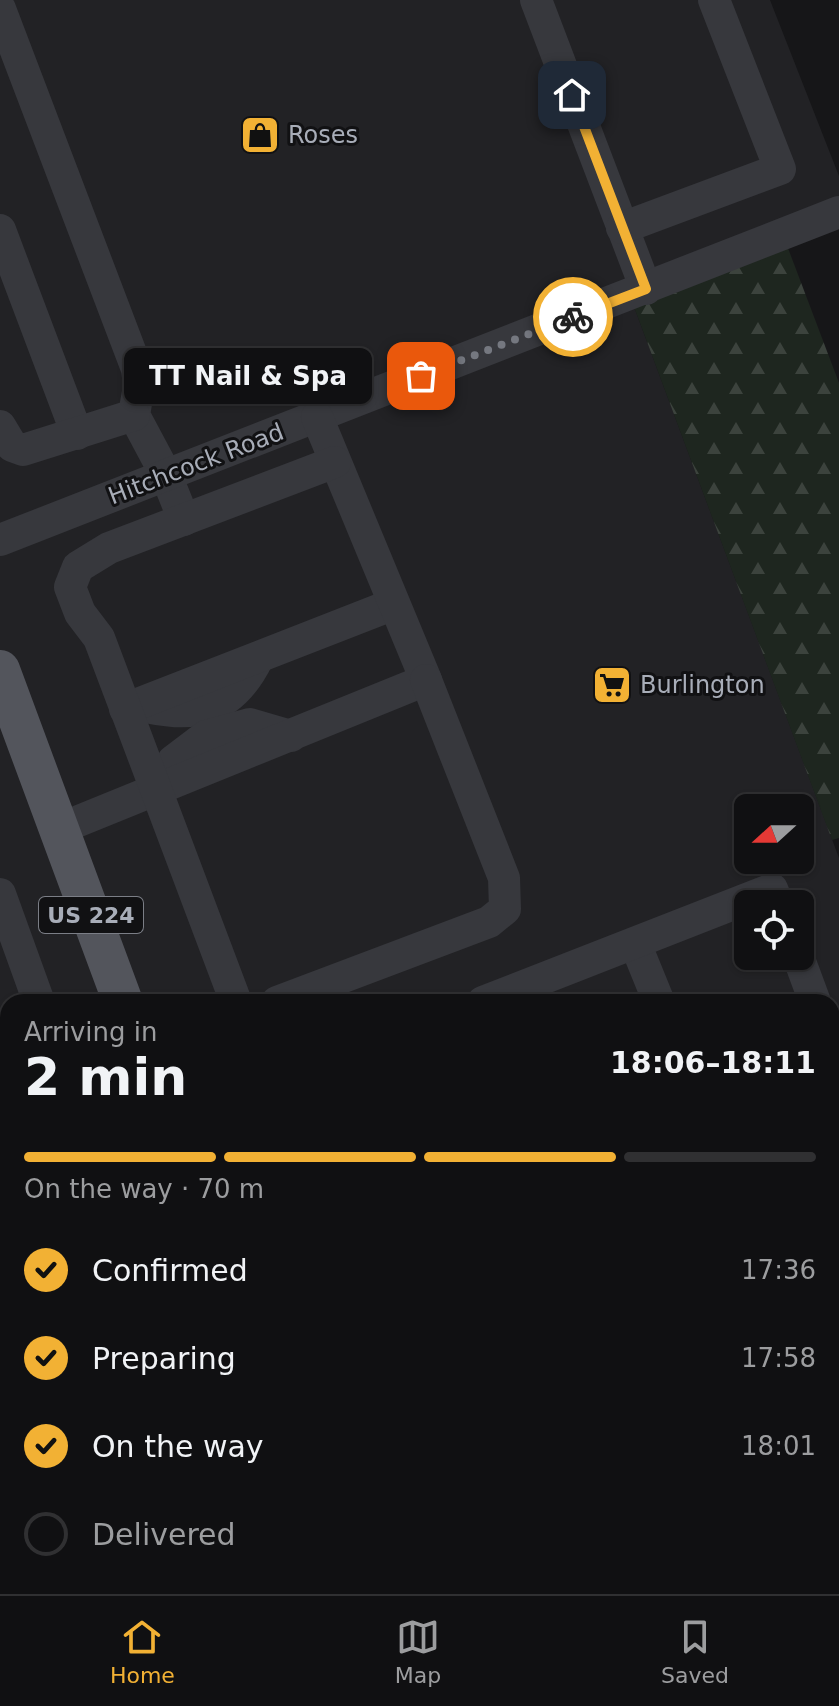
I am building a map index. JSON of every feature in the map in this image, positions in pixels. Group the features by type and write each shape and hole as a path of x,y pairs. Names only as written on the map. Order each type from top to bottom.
{"main road":[{"name":"US 224","path":"0,670 120,994"}],"street":[{"path":"536,0 646,289"},
{"path":"622,228 780,169 714,0"},
{"path":"0,9 137,369 139,386 134,415 166,475 184,520"},
{"name":"Hitchcock Road","path":"0,540 839,212"},
{"path":"0,230 77,434"},
{"path":"0,426 12,446 23,450 134,415"},
{"path":"298,994 489,922 505,909 504,878 317,417"},
{"path":"233,994 130,707 99,638 80,613 70,587 78,567 109,548 335,462"},
{"path":"130,707 394,604"},
{"path":"59,829 426,680"},
{"path":"522,994 635,943 734,904"},
{"path":"2,907 36,994"},
{"path":"635,943 656,994"},
{"path":"803,970 812,994"}],"shaded area":[{"path":"0,0 770,0 839,176 839,212 630,296 839,858 839,994 0,994"}],"green space":[{"path":"783,235 839,383 839,838 832,840 630,296"}],"way so far":[{"path":"421,376 573,317"}],"place":[{"name":"Roses","path":"260,135"},
{"name":"TT Nail & Spa","path":"421,376"},
{"name":"Burlington","path":"612,685"}],"route":[{"path":"572,95 646,289 573,317"}]}
